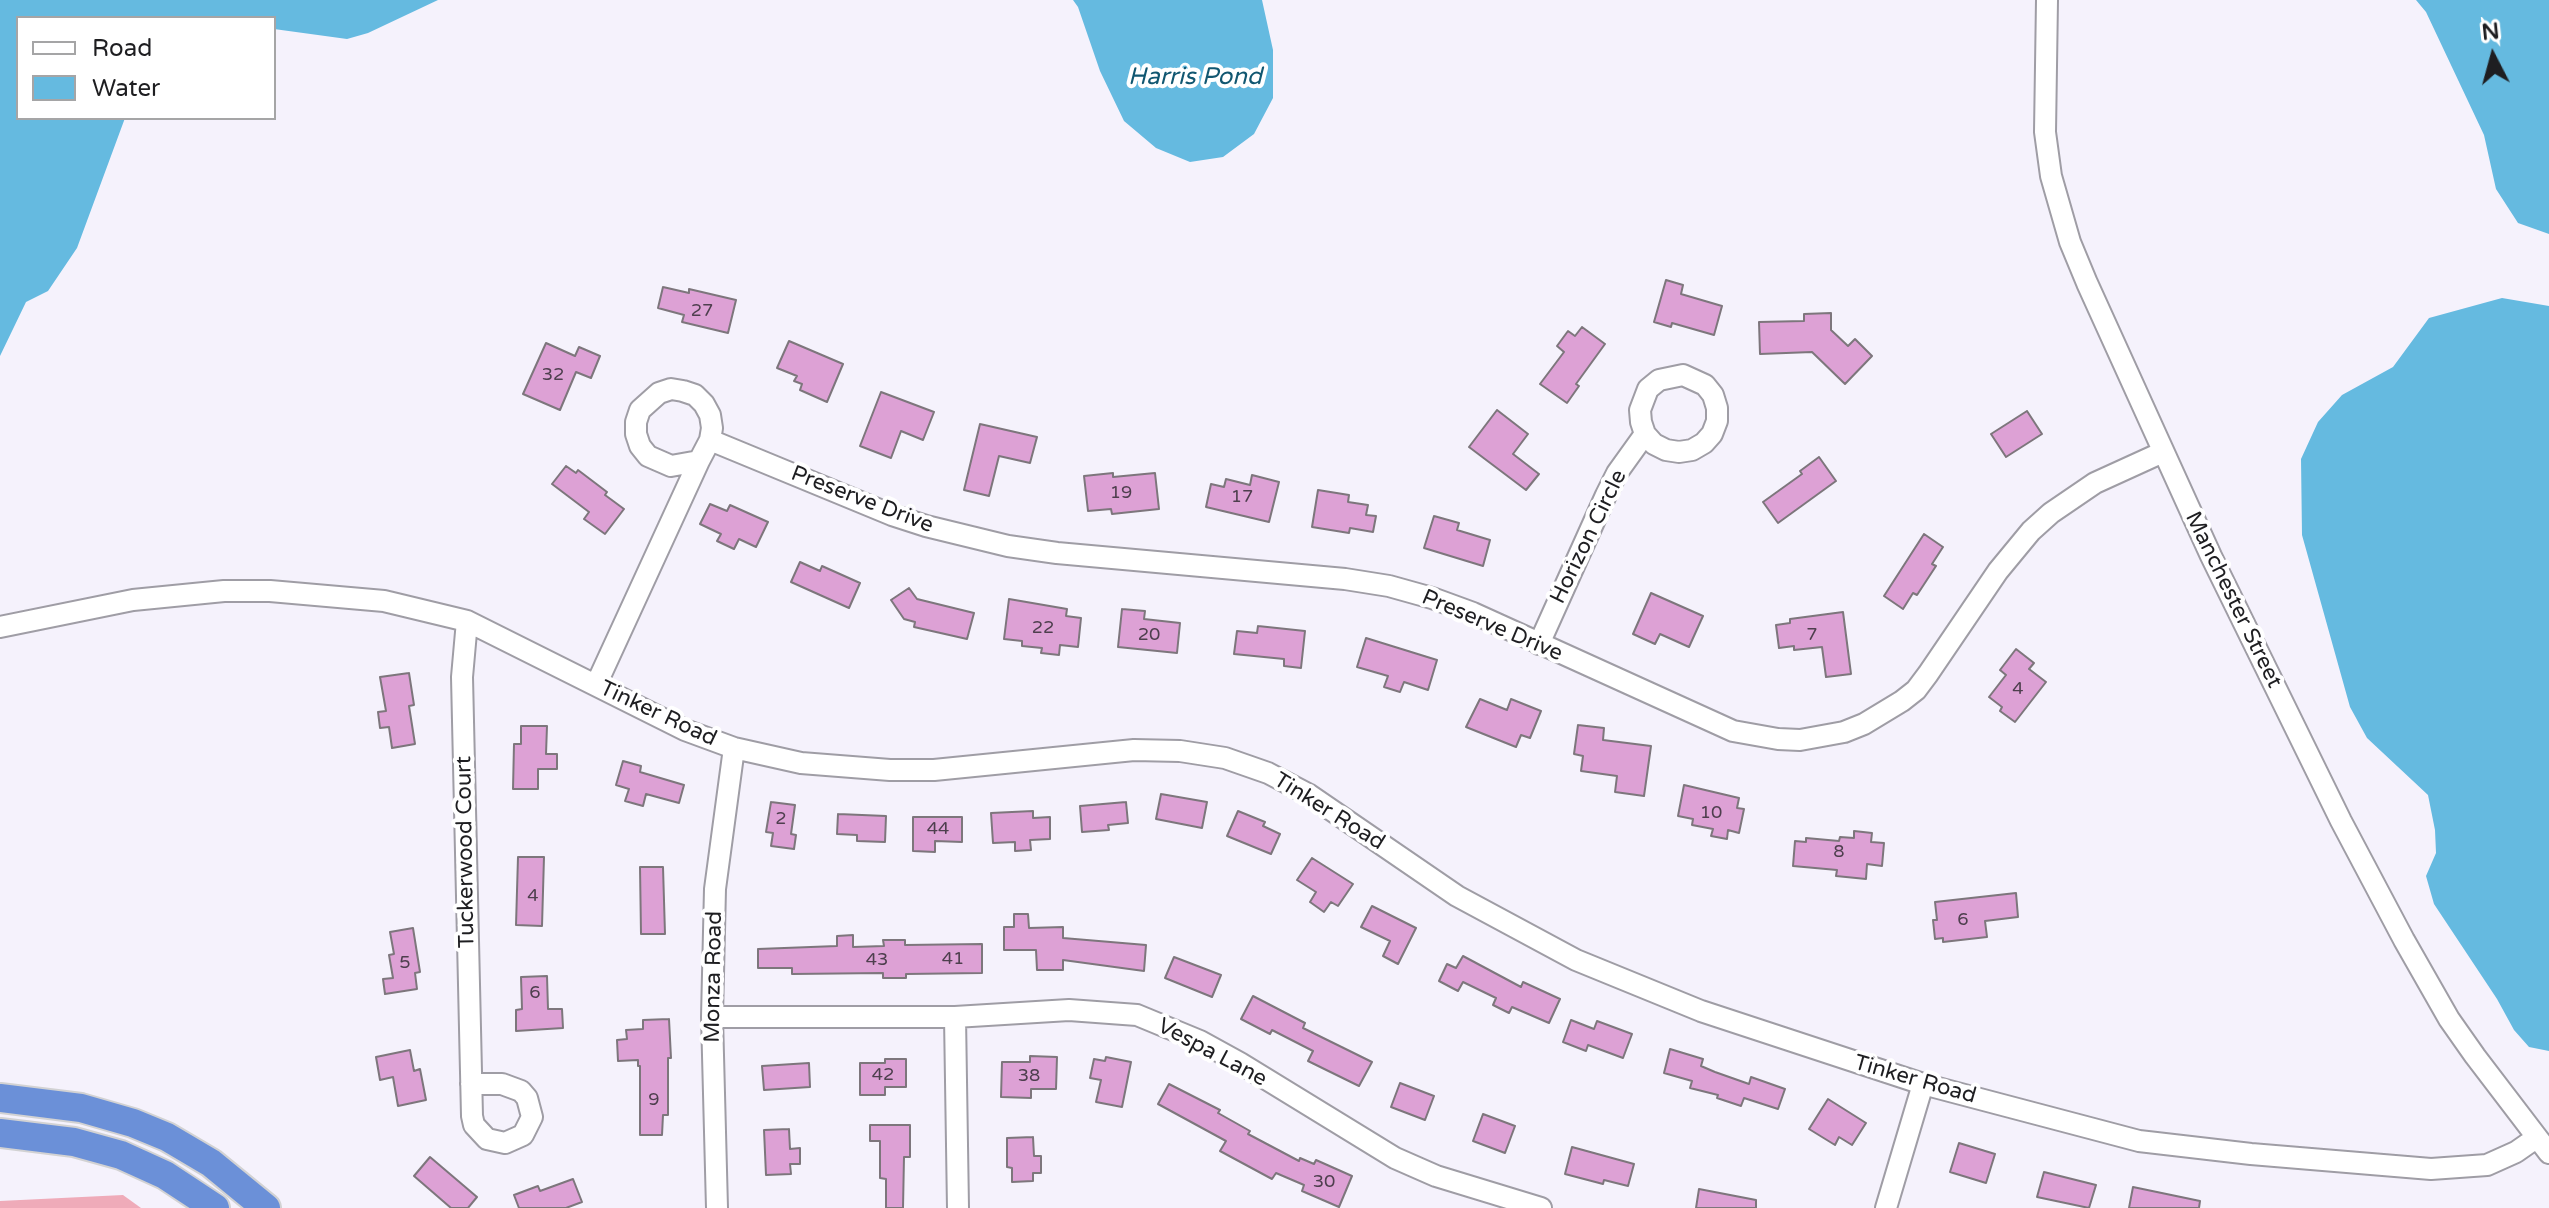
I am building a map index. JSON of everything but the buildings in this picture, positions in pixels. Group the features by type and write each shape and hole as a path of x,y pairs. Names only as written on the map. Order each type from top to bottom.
{"highway":[{"path":"0,1098 81,1108 133,1123 197,1154 240,1184 266,1208"},
{"path":"0,1133 74,1142 121,1155 165,1175 215,1208"}],"street":[{"name":"Manchester Street","path":"2047,0 2045,132 2051,176 2070,242 2163,452 2341,821 2449,1019 2542,1145"},
{"path":"596,685 710,440 710,415 695,395 671,389 659,393 640,410 636,434 640,446 648,456 671,466 699,461"},
{"name":"Horizon Circle","path":"1539,644 1617,473 1645,434"},
{"name":"Preserve Drive","path":"710,440 892,515 965,537 1057,553 1345,579 1389,586 1473,613 1733,731 1800,740 1844,732 1885,713 1916,690 2014,550 2051,513 2095,483 2163,452"},
{"name":"Tinker Road","path":"0,627 133,600 224,591 270,591 384,601 467,621 664,721 734,748 801,763 890,770 1000,765 1134,750 1180,751 1225,758 1268,773 1308,794 1457,896 1576,960 1701,1011 1923,1084 2139,1141 2251,1154 2431,1169 2487,1165 2542,1145"},
{"name":"Tuckerwood Court","path":"467,621 462,677 471,1084"},
{"name":"Monza Road","path":"717,1208 712,1017 715,889 734,748"},
{"name":"Vespa Lane","path":"712,1017 955,1017 1069,1010 1137,1015 1200,1041 1240,1063 1395,1158 1436,1176 1541,1208"},
{"path":"955,1017 958,1208"},
{"path":"1886,1208 1923,1084"}],"shaded area":[{"path":"123,1195 141,1208 0,1208 0,1201"}],"water":[{"path":"0,0 438,0 368,33 347,39 276,29 276,16 16,16 16,120 124,120 77,248 48,291 26,302 0,356"},
{"name":"Harris Pond","path":"1073,0 1262,0 1273,50 1273,98 1254,134 1223,157 1190,162 1156,148 1124,121 1100,71"},
{"path":"2416,0 2549,0 2549,234 2518,223 2496,189 2484,135 2426,12"},
{"path":"2502,298 2549,306 2549,1051 2529,1047 2514,1030 2434,904 2426,876 2436,853 2428,795 2367,738 2350,707 2302,535 2301,459 2318,422 2342,395 2393,367 2429,318"}]}
